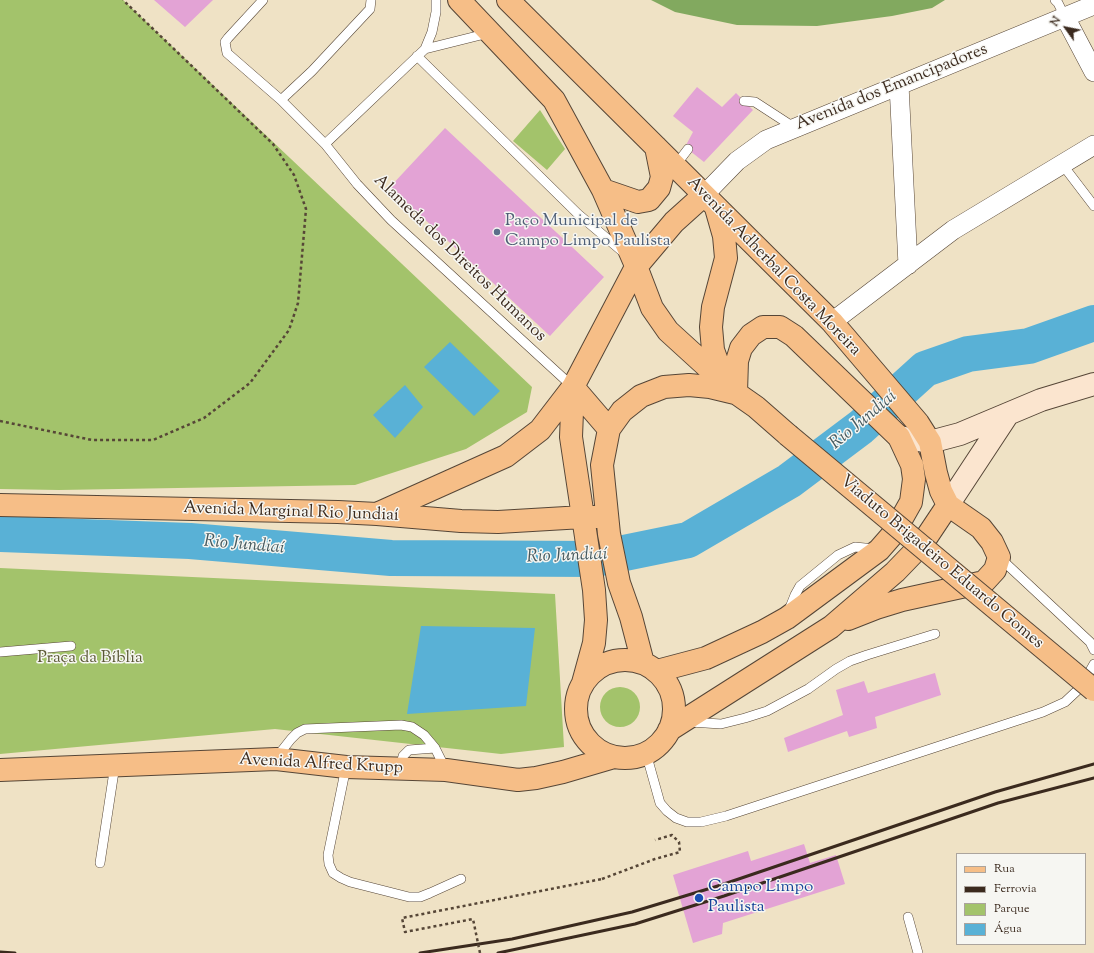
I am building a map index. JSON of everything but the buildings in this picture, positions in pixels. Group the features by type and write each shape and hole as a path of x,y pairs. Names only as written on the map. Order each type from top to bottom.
{"main road":[{"path":"459,0 554,100 603,190 652,308 668,331 736,393"},
{"name":"Avenida Adherbal Costa Moreira","path":"508,0 832,322 918,423 930,442 941,491 948,506"},
{"path":"603,190 638,202 649,200 659,188 662,177 656,147"},
{"path":"377,514 506,456 540,430 572,388 635,264 674,222 710,201 724,236 726,258 713,307 711,327 713,350 718,364 736,393"},
{"path":"650,667 706,658 762,632 787,618 879,550 893,534 911,502 914,479 912,465 897,434 794,336 780,327 763,327 751,335 741,348 737,361 736,393"},
{"path":"897,434 930,442 960,434 1041,400 1094,384"},
{"path":"650,667 619,583 608,526 602,466 609,429 622,411 641,396 664,387 689,385 710,387 736,393"},
{"path":"572,388 609,429"},
{"path":"572,388 571,437 594,590 596,620 594,643 577,700 577,715 581,729 589,742 600,751 614,757 630,758 646,753 660,744 677,726 831,627 895,572 922,544 1008,414"},
{"name":"Viaduto Brigadeiro Eduardo Gomes","path":"736,393 756,407 1094,690"},
{"name":"Avenida Marginal Rio Jundiaí","path":"0,505 377,514 461,521 498,522 583,520 608,526"},
{"path":"831,627 876,608 902,600 984,582 995,570 999,557 992,542 981,528 948,506"},
{"path":"582,686 590,674 602,665 615,660 629,659 650,667 668,683 674,699 674,715 677,726"},
{"name":"Avenida Alfred Krupp","path":"0,770 276,759 346,767 446,770 518,780 563,772 614,757"}],"street":[{"name":"Avenida dos Emancipadores","path":"710,201 737,161 766,140 1094,5"},
{"path":"1065,17 1094,72"},
{"path":"899,85 908,265"},
{"path":"832,322 953,230 1094,145"}],"lane":[{"name":"Alameda dos Direitos Humanos","path":"263,0 225,42 227,53 281,100 325,144 357,184 391,220 572,388"},
{"path":"281,100 312,71 370,9 371,0"},
{"path":"325,144 425,49 432,32 436,12 436,0"},
{"path":"1055,0 1065,17"},
{"path":"425,49 490,32"},
{"path":"417,56 578,214 635,264"},
{"path":"744,101 755,102 795,128"},
{"path":"675,166 688,149"},
{"path":"1062,164 1094,206"},
{"path":"999,557 1090,642 1094,650"},
{"path":"677,726 721,724 767,711 808,689 850,661 935,634"},
{"path":"0,652 71,646"},
{"path":"646,753 660,803 676,818 687,822 701,822 726,816 1043,712 1065,702 1081,687 1094,664"},
{"path":"276,759 297,732 305,729 401,725 412,727 424,735 436,748 446,770"},
{"path":"400,769 403,756 408,750 436,748"},
{"path":"100,863 115,765"},
{"path":"346,767 328,855 328,864 333,873 350,882 409,898 420,897 461,880"},
{"path":"908,917 918,953"}],"path":[{"path":"0,421 92,440 153,440 204,418 250,383 288,330 298,303 306,209 294,175 273,144 123,0"},
{"path":"480,953 473,919 405,932 402,918 602,879 655,859 680,852 680,842 672,834 655,840"}],"green space":[{"path":"0,0 123,0 532,387 527,412 466,449 355,485 59,490 0,489"},
{"path":"651,0 945,0 932,8 892,16 817,26 737,25 675,12"},
{"path":"540,110 565,149 547,170 513,141"},
{"name":"Praça da Bíblia","path":"0,568 555,594 564,747 501,754 275,729 0,754"},
{"path":"624,687 631,690 637,696 640,707 639,715 631,724 624,727 616,727 609,724 601,715 600,703 603,696 612,688"}],"water":[{"path":"450,342 500,391 474,416 424,367"},
{"path":"405,385 423,407 395,438 373,415"},
{"path":"421,626 535,628 526,706 407,714"}],"waterway":[{"name":"Rio Jundiaí","path":"0,534 190,541 391,558 595,559 688,540 789,481 861,427 925,369 968,354 1029,346 1094,323"}],"railway":[{"path":"420,953 512,939 632,912 721,885 995,792 1094,764"},
{"path":"498,953 635,924 724,896 998,803 1094,778"},
{"path":"0,952 15,953"}],"place":[{"name":"Paço Municipal de Campo Limpo Paulista","path":"497,232"},
{"name":"Campo Limpo Paulista","path":"699,898"}]}
